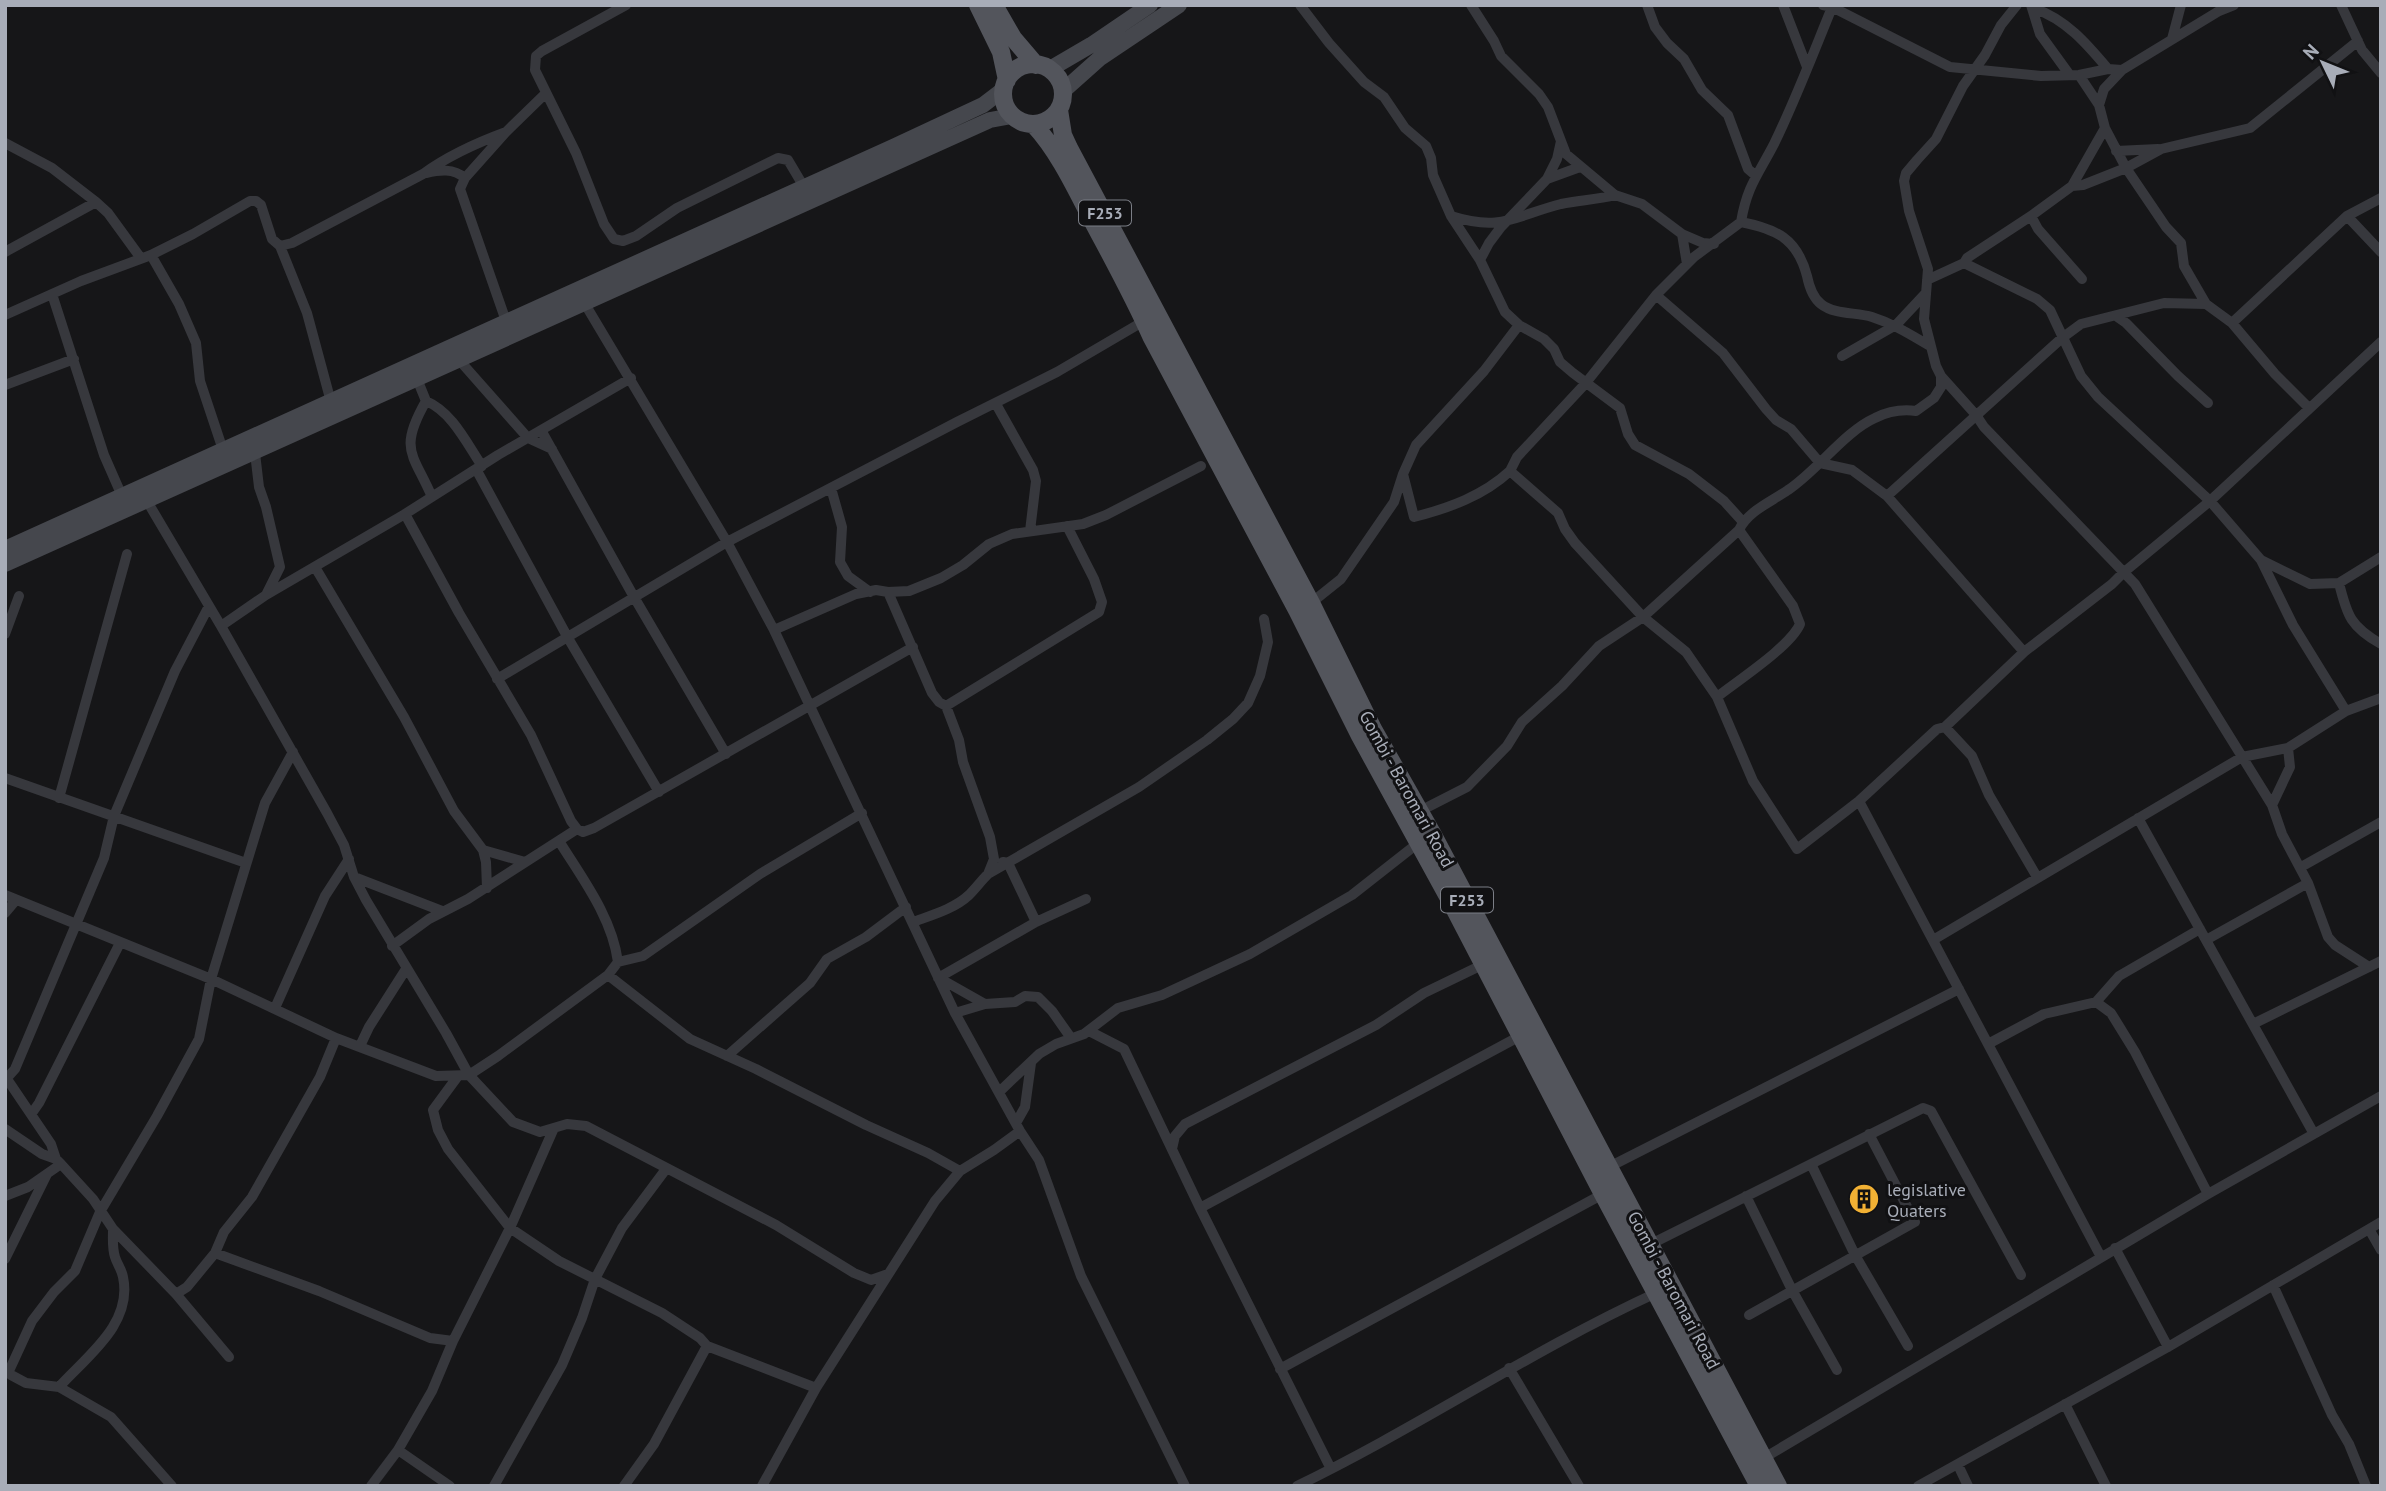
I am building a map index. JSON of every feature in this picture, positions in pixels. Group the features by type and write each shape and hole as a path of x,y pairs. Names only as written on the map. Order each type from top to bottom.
{"main road":[{"path":"978,5 1001,52 1005,84 1003,99 1012,116 1018,121 1034,125 1052,118 1059,110"},
{"path":"994,5 1013,38 1043,67 1057,75 1063,92 1100,58 1179,5"},
{"path":"5,564 255,453 415,373 506,321 983,105 1005,84 1013,72 1022,66 1043,67 1091,46 1150,5"},
{"name":"F253","path":"1063,92 1059,110 1063,135 1151,318"},
{"path":"5,549 331,402 415,373 460,361 990,120 1012,116"},
{"name":"F253","path":"1034,125 1049,141 1151,318"},
{"name":"Gombi - Baromari Road","path":"1151,318 1311,603 1373,729 1420,811 1425,838 1484,964 1656,1293 1764,1458 1778,1486"},
{"name":"Gombi - Baromari Road","path":"1151,318 1360,736 1425,838 1609,1167 1649,1245 1759,1486"}],"street":[{"path":"626,5 536,56 535,70 576,153 604,224 614,239 623,241 636,236 677,208 778,158 788,160 804,187"},
{"path":"1300,5 1329,43 1364,82 1384,97 1405,128 1426,146 1433,175 1451,216 1480,260 1505,312 1519,325 1544,339 1554,349 1560,362 1585,384 1620,408 1628,434 1635,445 1689,474 1724,501 1793,606 1800,624 1797,632 1717,697"},
{"path":"1471,5 1501,57 1539,94 1548,107 1566,154 1615,195 1642,204 1682,234 1703,243 1714,244"},
{"path":"1647,5 1655,27 1684,59 1702,90 1728,115 1748,170 1755,176"},
{"path":"1783,5 1808,68"},
{"path":"1420,811 1467,787 1507,746 1522,722 1562,686 1599,646 1643,617 1762,506 1803,479 1871,419 1902,409 1916,411 1934,398 1941,387 1941,376 1924,319 1928,270 1909,211 1904,181 1906,173 1936,139 1963,86 2001,25 2017,5"},
{"path":"2172,39 2181,5"},
{"path":"2099,105 2104,89 2122,70 2219,11 2234,5"},
{"path":"2341,5 2358,41 2381,73"},
{"path":"1403,474 1414,517 1443,509 1497,483 1510,471 1517,457 1585,384 1656,295 1686,264 1741,222 1745,199 1808,68 1829,6 1950,67 1963,70 1976,68 2041,76 2122,70"},
{"path":"2032,7 2062,21 2087,44 2108,69"},
{"path":"2032,7 2040,34 2099,105 2105,128 2126,168 2166,227 2181,243 2184,266 2206,304 2232,323 2275,374 2309,408"},
{"path":"2116,151 2161,149 2250,128 2358,41"},
{"path":"506,321 460,189 465,178 506,132 546,93"},
{"path":"1927,280 1964,263 1967,258 2072,186 2105,128"},
{"path":"280,246 307,237 424,174 468,146 506,132"},
{"path":"1480,260 1489,243 1506,222 1547,179 1557,159 1560,142"},
{"path":"5,144 52,168 96,202 146,256 179,304 195,343 200,381 223,450"},
{"path":"2072,186 2083,185 2126,168 2161,149"},
{"path":"1547,179 1580,167"},
{"path":"424,174 448,170 465,178"},
{"path":"1451,216 1485,225 1506,222 1560,204 1615,195"},
{"path":"2232,323 2347,216 2381,198"},
{"path":"5,314 146,256 193,234 250,201 256,201 261,205 272,239 280,246 307,313 331,402"},
{"path":"5,252 96,202"},
{"path":"2031,216 2038,229 2082,279"},
{"path":"2347,216 2381,252"},
{"path":"1741,222 1767,228 1796,247 1803,261 1810,289 1817,301 1828,309 1868,316 1896,325 1930,346"},
{"path":"1682,234 1686,264"},
{"path":"1964,263 2037,299 2050,310 2081,376 2098,397 2210,500 2261,560 2293,625 2346,711"},
{"path":"52,294 104,455 122,496"},
{"path":"1842,356 1896,325 1925,294"},
{"path":"1656,295 1723,353 1766,409 1776,420 1791,429 1820,463 1852,470 1887,496 2024,652"},
{"path":"1887,496 2062,338 2081,324 2164,303 2206,304"},
{"path":"585,304 727,542 774,630 956,1013 1039,1160 1081,1276 1185,1486"},
{"path":"2116,316 2208,403"},
{"path":"497,679 727,542 1057,372 1151,318"},
{"path":"1311,603 1341,579 1394,502 1416,446 1484,371 1519,325"},
{"path":"1510,471 1559,513 1564,528 1575,543 1643,617 1686,652 1717,697 1753,781 1797,849 1859,802 1937,729 1945,727 2024,652 2112,584 2210,500 2381,342"},
{"path":"5,385 74,359"},
{"path":"460,361 528,438 552,449"},
{"path":"415,373 426,401 438,406 447,415 479,468 568,638 659,792"},
{"path":"1941,376 1984,427 2135,584 2272,805 2282,834 2308,883 2328,937 2369,967"},
{"path":"220,626 266,595 316,568 541,430 631,379"},
{"path":"426,401 410,435 411,458 432,497"},
{"path":"996,404 1033,470 1036,481 1030,531"},
{"path":"541,430 726,754"},
{"path":"255,453 259,487 280,567 266,595"},
{"path":"774,630 856,594 876,590 888,593 909,591 941,578 963,565 989,544 1012,534 1083,524 1201,466"},
{"path":"831,488 842,527 840,562 848,576 870,592"},
{"path":"147,501 293,752 344,845 354,877 392,946 446,1033 463,1075 513,1122 540,1132 567,1124 586,1126 776,1225 854,1273 872,1280 888,1274"},
{"path":"405,514 531,735 562,803 577,829 583,832 659,792 913,647"},
{"path":"946,706 1098,612 1102,602 1094,579 1067,526"},
{"path":"59,798 127,554"},
{"path":"2261,560 2310,584 2339,583 2381,557"},
{"path":"280,567 299,578"},
{"path":"316,568 404,717 454,811 483,850 487,888"},
{"path":"2339,583 2346,612 2361,633 2381,644"},
{"path":"888,593 932,693 946,706 959,740 963,762 985,816 994,859 988,874"},
{"path":"5,634 19,596"},
{"path":"209,606 175,671 114,816 104,858 78,923 15,1069 6,1077 32,1113 59,1161 93,1199 113,1229 176,1294 229,1357"},
{"path":"913,922 940,913 958,903 988,874 1139,787 1233,719 1248,703 1260,676 1268,642 1264,619"},
{"path":"1933,940 2242,757 2288,748 2346,711 2381,698"},
{"path":"1945,727 1972,756 1989,795 2037,877"},
{"path":"2272,805 2290,767 2288,748"},
{"path":"172,1486 111,1417 58,1387 26,1383 7,1370 32,1321 54,1292 75,1271 100,1212 199,1039 211,979 265,803 293,752"},
{"path":"5,778 246,863"},
{"path":"1859,802 2101,1257"},
{"path":"816,1388 707,1346 700,1338 662,1313 559,1261 510,1228 448,1149 438,1130 433,1110 463,1075 498,1056 608,975 618,962 643,956 760,874 862,813"},
{"path":"2138,818 2314,1134"},
{"path":"2301,867 2381,822"},
{"path":"392,946 442,911 487,888 577,829"},
{"path":"999,1092 1040,1054 1088,1031 1118,1008 1162,995 1250,954 1352,895 1425,838"},
{"path":"559,841 597,902 616,948 618,962"},
{"path":"483,850 525,862"},
{"path":"275,1009 324,896 348,859"},
{"path":"994,859 1008,863 1035,922"},
{"path":"354,877 442,911"},
{"path":"2206,940 2308,883"},
{"path":"5,895 211,979 336,1038 436,1076 463,1075"},
{"path":"939,978 1035,922 1087,899"},
{"path":"5,913 16,900"},
{"path":"727,1056 810,983 827,959 866,937 906,906"},
{"path":"1988,1044 2044,1014 2096,1002 2119,976 2200,929"},
{"path":"32,1113 120,943"},
{"path":"2253,1024 2381,961"},
{"path":"1172,1149 1175,1136 1185,1124 1376,1025 1424,993 1484,964"},
{"path":"360,1046 406,969"},
{"path":"608,975 690,1039 928,1153 960,1171"},
{"path":"939,978 985,1004"},
{"path":"1609,1167 1959,989"},
{"path":"956,1013 985,1004 1015,1002 1025,996 1038,998 1052,1011 1070,1038"},
{"path":"2096,1002 2111,1013 2135,1052 2208,1194"},
{"path":"1088,1031 1124,1049 1200,1208 1331,1469"},
{"path":"1200,1208 1522,1035"},
{"path":"176,1294 187,1287 215,1253 225,1231 252,1196 320,1077 336,1038"},
{"path":"762,1486 816,1388 935,1202 960,1171 994,1150 1018,1127 1025,1107 1031,1063"},
{"path":"1764,1458 2208,1194 2381,1097"},
{"path":"1649,1245 1923,1108 1931,1111 2021,1275"},
{"path":"371,1486 398,1450 432,1391 453,1341 510,1228 554,1128"},
{"path":"5,1129 42,1154 59,1161"},
{"path":"1749,1315 1914,1222 1870,1135"},
{"path":"5,1196 28,1187 47,1174 59,1161"},
{"path":"1811,1164 1855,1255 1908,1346"},
{"path":"494,1486 562,1365 595,1279 622,1228 666,1169"},
{"path":"5,1259 47,1174"},
{"path":"1280,1369 1603,1194"},
{"path":"1746,1196 1792,1290 1837,1370"},
{"path":"1918,1486 2168,1347 2381,1222"},
{"path":"58,1387 115,1326 122,1309 123,1276 115,1257 113,1229"},
{"path":"2369,1229 2381,1250"},
{"path":"2116,1248 2168,1347"},
{"path":"215,1253 319,1291 430,1338 453,1341"},
{"path":"2273,1285 2332,1415 2349,1444 2366,1486"},
{"path":"1297,1486 1509,1368 1656,1293"},
{"path":"624,1486 654,1444 707,1346"},
{"path":"1509,1368 1579,1486"},
{"path":"2065,1404 2106,1486"},
{"path":"398,1450 450,1486"},
{"path":"1958,1465 1968,1486"}],"place":[{"name":"legislative Quaters","path":"1864,1199"}]}
